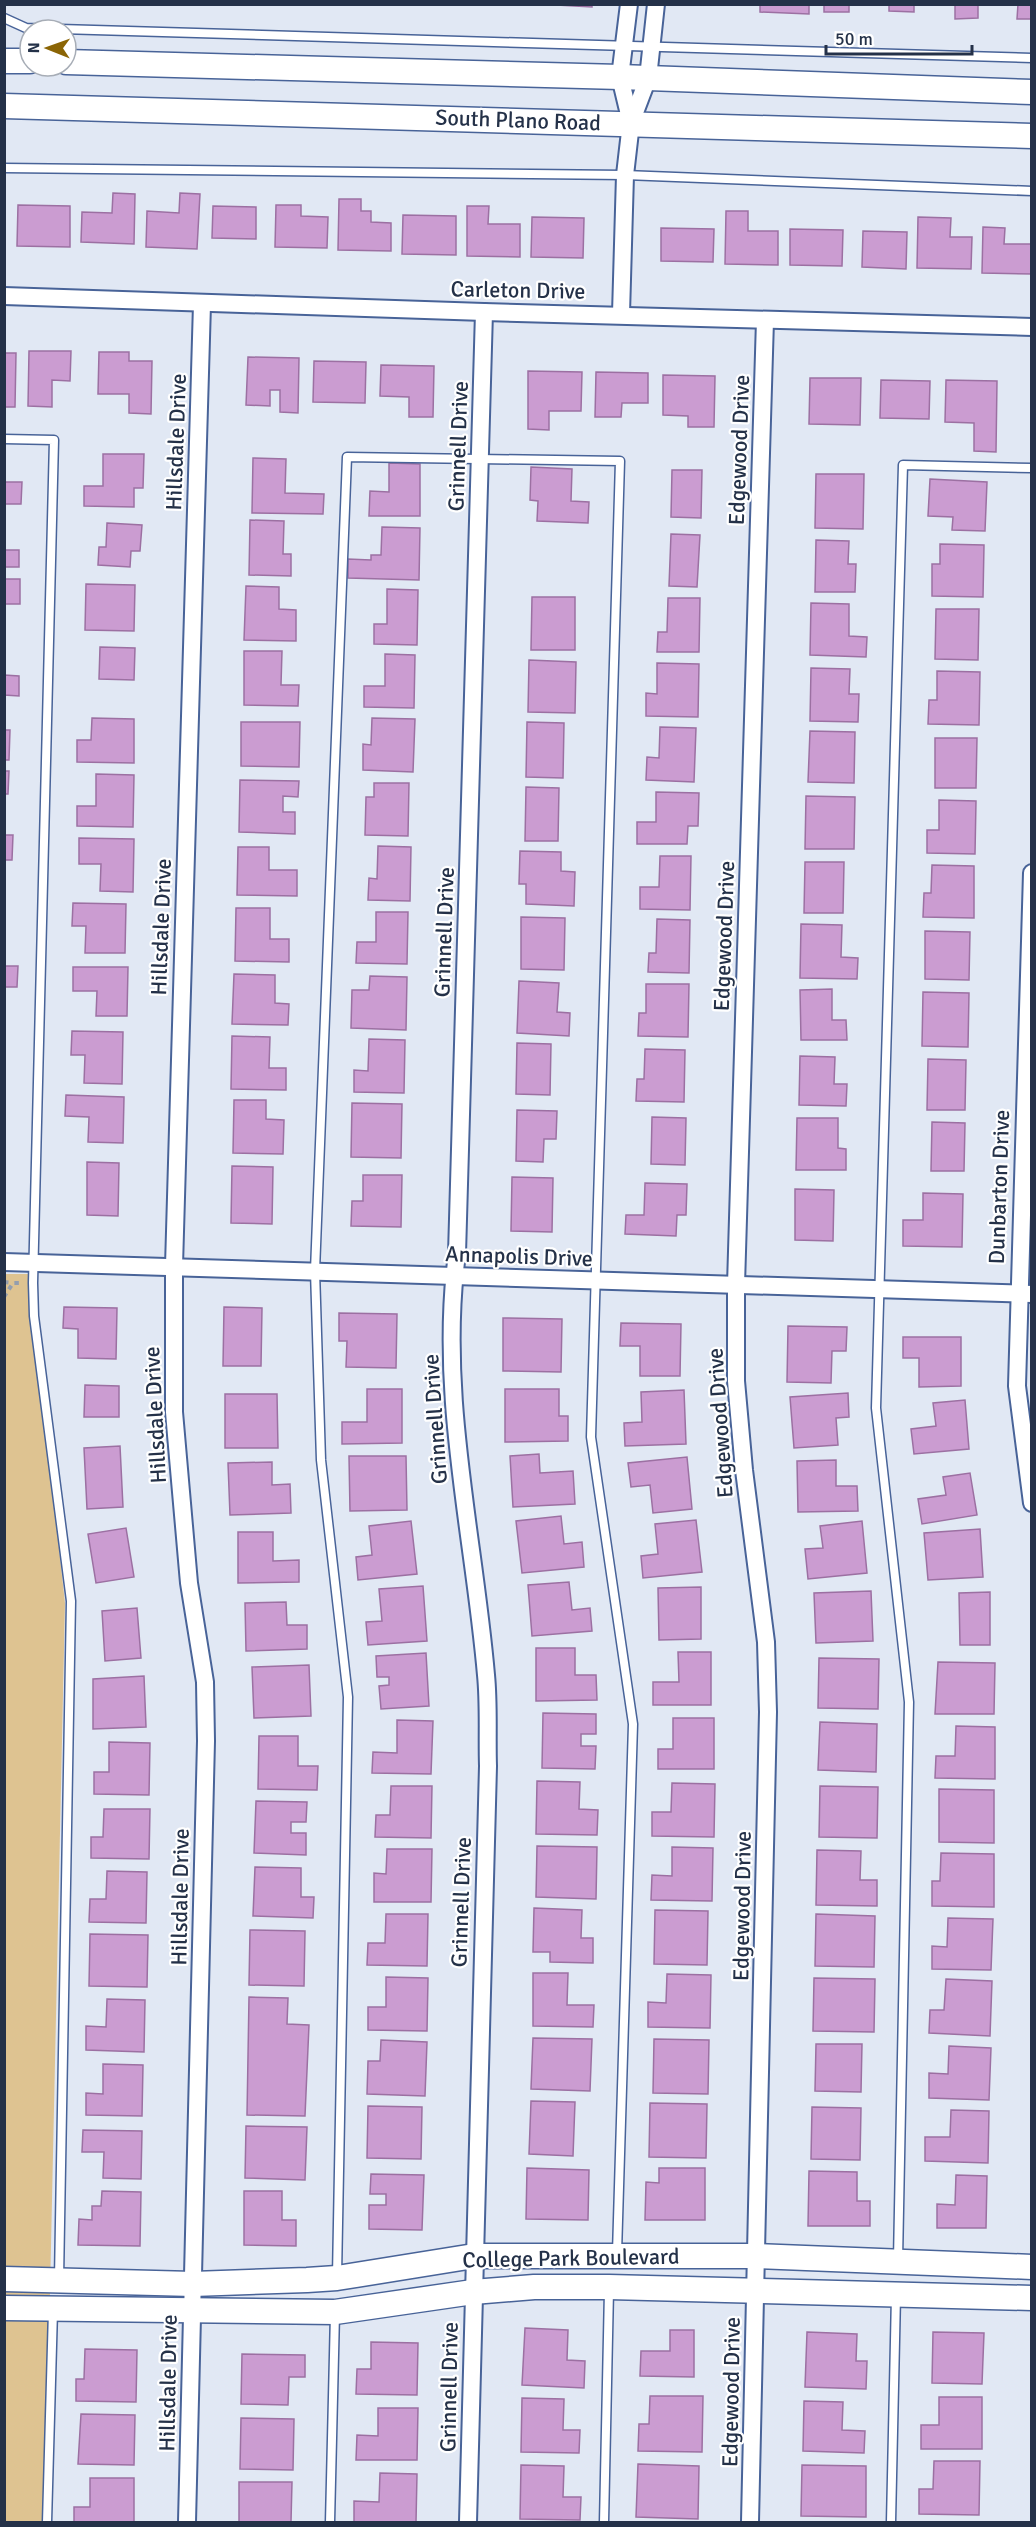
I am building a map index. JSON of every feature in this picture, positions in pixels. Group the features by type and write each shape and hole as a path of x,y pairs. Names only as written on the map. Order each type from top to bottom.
{"street":[{"path":"629,4 620,77 631,123"},
{"path":"621,314 625,175 631,123 648,78 656,4"},
{"name":"South Plano Road","path":"78,62 620,77 1032,92"},
{"name":"South Plano Road","path":"4,106 1032,136"},
{"name":"Carleton Drive","path":"4,296 202,304 1032,327"},
{"name":"Hillsdale Drive","path":"187,2523 206,1741 205,1682 189,1583 174,1412 174,1266 202,304"},
{"name":"Grinnell Drive","path":"468,2523 488,1766 486,1676 460,1472 454,1392 452,1304 458,1242 484,312"},
{"name":"Edgewood Drive","path":"750,2523 768,1712 766,1642 744,1470 736,1381 736,1285 765,320"},
{"name":"Dunbarton Drive","path":"1032,873 1025,1294 1017,1386 1032,1503"},
{"name":"Annapolis Drive","path":"4,1262 1025,1294"},
{"name":"College Park Boulevard","path":"4,2279 193,2284 337,2278 474,2256 757,2256 1032,2266"},
{"name":"College Park Boulevard","path":"4,2308 335,2312 474,2292 534,2287 1032,2298"}],"lane":[{"path":"4,18 26,28 1032,57"},
{"path":"4,168 625,175 1032,191"},
{"path":"4,439 54,440 33,1283 34,1316 71,1601 58,2280"},
{"path":"337,2278 348,1697 321,1460 315,1271 347,457 620,461 591,1437 633,1724 617,2256"},
{"path":"898,2262 909,1702 876,1408 903,465 1032,468"},
{"path":"604,2523 609,2287"},
{"path":"891,2523 896,2295"},
{"path":"48,2523 53,2309"},
{"path":"330,2523 335,2312"}],"path":[{"path":"4,1282 33,1283"},
{"path":"4,1297 13,1283"}],"shaded area":[{"path":"4,1274 29,1274 65,1603 45,2522 5,2522"}],"building":[{"path":"538,4 592,4 592,7"},
{"path":"760,4 809,4 809,14 760,12"},
{"path":"824,4 849,4 849,12 824,12"},
{"path":"889,4 914,4 914,12 889,11"},
{"path":"955,4 978,4 978,18 955,19"},
{"path":"1018,4 1032,4 1032,19 1017,19"},
{"path":"113,193 135,194 134,244 81,242 82,212 112,213"},
{"path":"180,193 200,194 197,249 146,247 147,211 179,213"},
{"path":"339,199 361,199 361,211 371,211 371,222 391,223 391,251 338,250"},
{"path":"18,205 70,206 70,247 17,246"},
{"path":"276,205 301,205 301,216 328,217 327,248 275,247"},
{"path":"213,206 256,207 256,239 212,238"},
{"path":"467,206 489,206 488,224 520,224 520,257 467,256"},
{"path":"726,211 748,211 748,231 778,231 778,265 725,264"},
{"path":"403,215 456,216 456,255 402,254"},
{"path":"532,217 584,218 583,258 531,257"},
{"path":"918,217 951,218 950,237 972,237 971,269 917,268"},
{"path":"983,227 1005,228 1004,244 1032,244 1032,274 982,273"},
{"path":"661,228 714,229 713,262 661,261"},
{"path":"790,229 843,230 842,266 790,265"},
{"path":"863,231 907,232 906,269 862,267"},
{"path":"29,351 71,351 70,381 52,380 52,407 28,406"},
{"path":"99,352 129,352 129,361 152,361 151,414 129,413 129,394 98,394"},
{"path":"4,353 16,353 15,407 4,407"},
{"path":"248,357 299,358 298,413 280,412 280,390 270,390 270,406 246,405"},
{"path":"314,361 366,362 365,403 313,402"},
{"path":"381,365 434,366 433,417 409,417 409,397 380,396"},
{"path":"528,371 582,372 581,411 549,411 549,430 528,429"},
{"path":"596,372 648,373 648,403 622,403 621,417 595,417"},
{"path":"663,375 715,376 714,427 688,427 688,416 663,415"},
{"path":"810,378 861,378 860,425 809,424"},
{"path":"881,380 930,381 929,419 880,418"},
{"path":"946,380 997,381 996,452 974,451 974,423 945,422"},
{"path":"103,454 144,454 143,488 134,488 134,507 84,506 84,486 103,486"},
{"path":"253,458 286,459 285,493 324,494 323,514 252,513"},
{"path":"389,463 420,464 420,516 369,516 370,491 389,492"},
{"path":"531,467 572,469 571,501 589,502 588,523 537,521 538,501 530,500"},
{"path":"672,470 702,470 701,518 671,517"},
{"path":"816,474 864,474 863,529 815,528"},
{"path":"930,479 987,482 985,531 952,530 953,517 928,516"},
{"path":"4,482 22,482 21,504 4,504"},
{"path":"250,520 284,521 283,554 291,554 291,576 249,575"},
{"path":"4,521 5,550 19,550 19,567 4,567"},
{"path":"107,523 142,525 140,551 131,551 130,567 98,565 99,547 106,547"},
{"path":"382,527 420,528 419,580 348,578 348,559 371,560 371,555 381,555"},
{"path":"671,534 700,535 697,587 669,586"},
{"path":"816,540 849,541 848,564 856,564 855,592 815,592"},
{"path":"940,544 984,545 983,597 932,596 932,564 940,564"},
{"path":"4,579 20,579 20,604 4,604"},
{"path":"86,584 135,585 134,631 85,630"},
{"path":"246,586 279,587 279,609 296,610 296,641 244,640"},
{"path":"387,589 418,590 417,645 374,644 374,624 387,624"},
{"path":"532,597 575,597 575,650 531,650"},
{"path":"668,598 700,598 699,652 657,652 658,632 667,632"},
{"path":"811,603 849,604 849,636 867,637 866,657 810,655"},
{"path":"936,609 979,609 978,660 935,659"},
{"path":"100,647 135,648 134,680 99,679"},
{"path":"244,651 282,651 281,685 299,685 298,706 244,705"},
{"path":"385,654 415,655 414,708 364,707 364,686 385,686"},
{"path":"529,660 576,662 575,713 528,712"},
{"path":"657,663 699,664 698,717 646,716 646,693 657,694"},
{"path":"811,668 850,669 849,694 859,694 858,722 810,721"},
{"path":"937,671 980,672 979,725 928,724 929,700 937,700"},
{"path":"4,675 19,676 19,696 4,695"},
{"path":"92,718 134,719 134,763 77,762 77,740 91,740"},
{"path":"372,718 415,719 413,772 363,770 363,744 371,745"},
{"path":"241,722 300,722 299,767 241,766"},
{"path":"527,722 564,723 563,778 526,777"},
{"path":"660,727 696,728 694,782 646,780 647,757 659,758"},
{"path":"4,730 10,730 9,760 4,760"},
{"path":"810,731 855,732 854,783 808,782"},
{"path":"935,738 977,738 976,788 935,788"},
{"path":"4,771 9,771 8,794 4,794"},
{"path":"96,774 134,775 133,827 77,826 77,806 96,806"},
{"path":"240,780 299,781 298,797 283,796 283,812 295,812 295,834 239,832"},
{"path":"374,783 409,783 408,836 365,835 366,797 374,797"},
{"path":"526,787 559,788 558,841 525,841"},
{"path":"656,792 699,793 698,826 688,826 687,844 637,844 637,822 656,822"},
{"path":"806,796 855,797 854,849 805,849"},
{"path":"939,800 976,801 975,854 927,853 927,830 939,830"},
{"path":"4,835 13,835 12,860 4,860"},
{"path":"79,838 134,839 133,892 100,891 101,864 79,864"},
{"path":"378,846 411,847 410,901 368,900 369,878 377,879"},
{"path":"238,847 269,847 269,870 297,870 297,896 237,895"},
{"path":"520,851 561,852 561,871 575,872 574,906 526,904 526,884 519,884"},
{"path":"660,856 691,856 690,910 640,909 640,887 659,887"},
{"path":"805,862 844,862 843,913 804,913"},
{"path":"932,865 974,866 974,918 923,917 924,893 931,893"},
{"path":"73,903 126,904 125,953 85,953 86,926 72,926"},
{"path":"236,908 270,908 270,939 289,939 289,962 235,961"},
{"path":"376,912 408,912 407,964 356,963 357,942 376,942"},
{"path":"521,917 565,918 564,970 521,969"},
{"path":"657,919 690,920 689,973 648,972 649,953 656,953"},
{"path":"801,924 842,925 841,957 858,958 857,979 800,978"},
{"path":"925,931 970,932 969,980 925,979"},
{"path":"4,966 18,966 17,987 4,987"},
{"path":"73,967 128,967 127,1016 96,1016 97,991 73,991"},
{"path":"234,974 275,975 275,1003 289,1004 288,1025 232,1024"},
{"path":"370,976 407,977 406,1030 351,1028 352,990 369,990"},
{"path":"519,981 559,983 557,1012 570,1013 569,1036 517,1033"},
{"path":"646,984 689,984 688,1037 638,1036 639,1013 646,1013"},
{"path":"832,989 832,1020 846,1020 847,1040 801,1040 800,990"},
{"path":"923,992 969,993 968,1047 922,1046"},
{"path":"72,1031 123,1032 122,1084 84,1083 85,1055 71,1055"},
{"path":"232,1036 270,1037 269,1068 286,1068 286,1090 231,1089"},
{"path":"369,1039 405,1040 404,1093 354,1092 354,1070 368,1071"},
{"path":"517,1043 551,1044 550,1095 516,1094"},
{"path":"645,1049 685,1050 684,1102 636,1101 637,1079 644,1079"},
{"path":"800,1056 835,1057 834,1084 847,1084 846,1106 799,1105"},
{"path":"928,1059 966,1060 965,1110 927,1110"},
{"path":"66,1095 124,1097 123,1143 88,1142 89,1117 65,1116"},
{"path":"234,1100 266,1100 266,1119 284,1120 283,1154 233,1153"},
{"path":"352,1103 402,1104 401,1158 351,1157"},
{"path":"517,1110 557,1111 556,1139 544,1139 543,1162 516,1161"},
{"path":"652,1117 686,1118 685,1165 651,1164"},
{"path":"797,1118 838,1118 838,1148 846,1149 846,1170 796,1170"},
{"path":"932,1122 965,1123 964,1171 931,1171"},
{"path":"87,1162 119,1163 118,1216 87,1215"},
{"path":"232,1166 273,1167 272,1224 231,1223"},
{"path":"363,1175 402,1175 401,1227 351,1226 352,1201 363,1201"},
{"path":"512,1177 553,1178 552,1232 511,1231"},
{"path":"645,1183 687,1184 686,1215 677,1215 676,1236 625,1234 626,1215 644,1215"},
{"path":"795,1189 834,1190 833,1241 795,1240"},
{"path":"923,1193 963,1194 962,1247 903,1246 903,1220 923,1220"},
{"path":"64,1307 117,1308 116,1359 78,1358 78,1329 63,1328"},
{"path":"224,1307 262,1308 261,1366 223,1366"},
{"path":"339,1313 397,1314 396,1368 346,1367 347,1341 339,1341"},
{"path":"503,1318 562,1319 561,1372 503,1371"},
{"path":"621,1323 681,1324 680,1376 640,1376 640,1346 620,1346"},
{"path":"788,1326 847,1327 846,1351 832,1351 831,1383 787,1382"},
{"path":"903,1337 961,1337 961,1386 919,1387 919,1358 903,1358"},
{"path":"85,1385 119,1386 119,1417 84,1417"},
{"path":"367,1389 402,1389 402,1443 342,1444 342,1422 367,1422"},
{"path":"505,1389 559,1389 559,1416 568,1416 568,1441 505,1442"},
{"path":"684,1390 686,1444 625,1446 624,1423 642,1422 641,1392"},
{"path":"848,1393 849,1417 836,1418 838,1445 794,1448 790,1397"},
{"path":"225,1394 277,1394 278,1448 225,1448"},
{"path":"965,1400 969,1449 914,1454 911,1429 936,1426 933,1403"},
{"path":"120,1446 123,1507 87,1509 84,1448"},
{"path":"539,1454 540,1473 573,1471 575,1504 513,1507 510,1456"},
{"path":"349,1456 406,1456 407,1510 350,1511"},
{"path":"687,1457 692,1509 653,1513 650,1485 631,1487 628,1463"},
{"path":"836,1460 836,1486 857,1486 858,1511 798,1512 797,1461"},
{"path":"272,1462 272,1485 290,1484 291,1513 230,1515 228,1463"},
{"path":"970,1473 977,1515 922,1524 918,1499 946,1495 943,1477"},
{"path":"561,1516 564,1544 582,1542 584,1567 522,1573 516,1521"},
{"path":"696,1520 702,1572 643,1578 641,1556 658,1554 655,1524"},
{"path":"411,1521 417,1574 358,1580 356,1557 372,1555 369,1526"},
{"path":"862,1521 867,1573 808,1579 805,1549 823,1548 820,1526"},
{"path":"126,1528 134,1577 96,1583 88,1534"},
{"path":"980,1529 983,1577 928,1580 924,1533"},
{"path":"238,1532 273,1532 273,1561 299,1560 299,1582 238,1583"},
{"path":"569,1582 572,1610 590,1608 592,1631 532,1636 528,1585"},
{"path":"423,1586 427,1641 368,1645 366,1622 382,1621 379,1589"},
{"path":"701,1587 701,1639 659,1640 658,1588"},
{"path":"871,1591 873,1641 816,1643 814,1593"},
{"path":"990,1592 990,1645 960,1645 959,1593"},
{"path":"286,1602 287,1625 307,1625 307,1649 246,1651 245,1603"},
{"path":"137,1608 141,1658 105,1661 102,1611"},
{"path":"536,1648 575,1648 575,1675 596,1675 597,1700 536,1701"},
{"path":"678,1652 711,1652 711,1705 653,1705 653,1682 679,1682"},
{"path":"426,1653 429,1706 381,1709 379,1686 389,1685 389,1677 377,1677 376,1656"},
{"path":"819,1658 879,1659 878,1709 818,1708"},
{"path":"938,1662 995,1663 994,1714 935,1714"},
{"path":"309,1665 311,1716 254,1718 252,1667"},
{"path":"144,1676 146,1727 93,1729 93,1679"},
{"path":"543,1713 596,1714 596,1734 581,1734 581,1746 596,1746 595,1769 542,1768"},
{"path":"673,1718 714,1718 714,1769 658,1769 658,1749 673,1749"},
{"path":"397,1720 433,1721 431,1774 372,1773 373,1752 397,1753"},
{"path":"820,1722 877,1724 876,1772 818,1770"},
{"path":"956,1726 995,1727 995,1779 935,1778 936,1756 955,1756"},
{"path":"259,1736 298,1736 298,1766 318,1766 317,1790 258,1789"},
{"path":"109,1742 150,1743 149,1795 94,1794 94,1772 109,1772"},
{"path":"537,1781 580,1782 579,1809 598,1810 597,1835 536,1834"},
{"path":"672,1783 715,1784 714,1837 652,1836 652,1812 671,1812"},
{"path":"391,1786 432,1786 431,1838 375,1837 376,1815 390,1815"},
{"path":"820,1786 878,1787 877,1838 819,1837"},
{"path":"939,1789 994,1790 994,1843 939,1842"},
{"path":"256,1801 307,1802 306,1822 291,1822 291,1833 306,1833 306,1855 254,1853"},
{"path":"104,1809 150,1809 149,1859 91,1858 91,1837 103,1837"},
{"path":"537,1846 597,1847 596,1899 536,1897"},
{"path":"672,1847 713,1848 712,1901 651,1900 652,1875 672,1876"},
{"path":"387,1849 432,1849 431,1902 374,1902 374,1873 386,1874"},
{"path":"817,1850 861,1851 860,1880 877,1880 877,1906 816,1905"},
{"path":"941,1853 994,1854 994,1907 932,1906 932,1881 940,1881"},
{"path":"255,1867 301,1868 301,1897 314,1897 313,1918 253,1916"},
{"path":"107,1871 147,1872 146,1923 89,1922 90,1899 106,1899"},
{"path":"534,1908 582,1910 581,1938 593,1938 593,1963 550,1962 550,1952 533,1952"},
{"path":"655,1910 708,1911 707,1965 654,1964"},
{"path":"386,1914 428,1914 427,1966 367,1965 368,1943 385,1943"},
{"path":"816,1914 875,1916 874,1967 815,1966"},
{"path":"948,1918 993,1919 991,1970 932,1969 932,1946 947,1947"},
{"path":"250,1930 305,1931 304,1986 249,1985"},
{"path":"90,1934 148,1935 147,1987 89,1986"},
{"path":"533,1973 568,1973 567,2005 594,2005 593,2027 533,2026"},
{"path":"667,1974 711,1975 710,2028 648,2027 648,2002 666,2003"},
{"path":"386,1977 428,1978 427,2031 368,2030 368,2007 386,2007"},
{"path":"814,1978 875,1979 874,2032 813,2031"},
{"path":"946,1979 992,1981 990,2036 929,2033 930,2010 944,2010"},
{"path":"249,1997 288,1998 287,2024 309,2025 305,2116 247,2115"},
{"path":"107,1999 145,2000 144,2052 86,2050 86,2026 106,2027"},
{"path":"533,2038 592,2039 590,2091 531,2089"},
{"path":"654,2039 709,2040 708,2094 653,2093"},
{"path":"381,2040 427,2042 425,2096 367,2094 368,2061 380,2061"},
{"path":"816,2044 862,2044 861,2092 815,2091"},
{"path":"949,2046 991,2048 989,2100 929,2098 929,2073 948,2074"},
{"path":"103,2064 143,2065 142,2116 86,2115 86,2093 103,2094"},
{"path":"531,2101 575,2102 573,2156 529,2154"},
{"path":"650,2103 707,2104 706,2158 649,2157"},
{"path":"368,2106 422,2107 421,2159 367,2158"},
{"path":"812,2107 861,2108 860,2160 811,2159"},
{"path":"951,2110 989,2111 988,2163 925,2161 925,2137 950,2137"},
{"path":"246,2126 307,2127 305,2180 245,2178"},
{"path":"83,2130 142,2131 141,2179 103,2178 104,2152 82,2152"},
{"path":"527,2168 589,2170 588,2220 526,2219"},
{"path":"659,2168 705,2168 705,2220 645,2220 646,2182 659,2183"},
{"path":"809,2171 857,2172 857,2201 870,2201 870,2226 808,2226"},
{"path":"371,2174 424,2175 422,2230 369,2229 369,2205 386,2205 386,2194 370,2194"},
{"path":"956,2175 987,2176 986,2228 937,2228 937,2204 955,2205"},
{"path":"102,2191 141,2192 140,2246 78,2245 79,2219 92,2220 92,2206 101,2206"},
{"path":"244,2191 282,2191 282,2220 296,2220 296,2246 244,2245"},
{"path":"525,2328 568,2330 567,2360 585,2361 584,2388 522,2385"},
{"path":"670,2330 694,2330 694,2377 640,2376 641,2351 670,2351"},
{"path":"807,2332 857,2334 856,2361 867,2361 866,2389 805,2387"},
{"path":"933,2332 984,2333 982,2384 932,2383"},
{"path":"371,2342 418,2343 417,2395 356,2394 357,2369 371,2369"},
{"path":"85,2349 137,2350 136,2402 76,2401 76,2379 84,2379"},
{"path":"242,2354 305,2355 305,2377 289,2377 288,2405 241,2404"},
{"path":"650,2396 703,2396 702,2452 638,2451 639,2424 649,2424"},
{"path":"939,2397 982,2397 982,2449 921,2449 921,2425 939,2425"},
{"path":"522,2398 564,2399 563,2430 580,2430 579,2453 521,2452"},
{"path":"804,2401 843,2402 842,2430 865,2431 864,2453 803,2451"},
{"path":"378,2408 418,2408 417,2460 356,2460 357,2435 378,2436"},
{"path":"81,2414 135,2415 134,2465 78,2464"},
{"path":"241,2418 294,2419 293,2470 240,2469"},
{"path":"934,2461 980,2461 979,2515 919,2514 919,2489 933,2489"},
{"path":"638,2464 699,2466 698,2519 636,2517"},
{"path":"521,2465 564,2466 563,2497 581,2497 580,2520 520,2519"},
{"path":"802,2465 866,2466 866,2517 801,2516"},
{"path":"380,2473 417,2474 416,2522 354,2522 354,2501 379,2502"},
{"path":"90,2478 134,2478 134,2522 74,2522 74,2507 90,2507"},
{"path":"239,2482 292,2482 291,2522 239,2522"}]}
